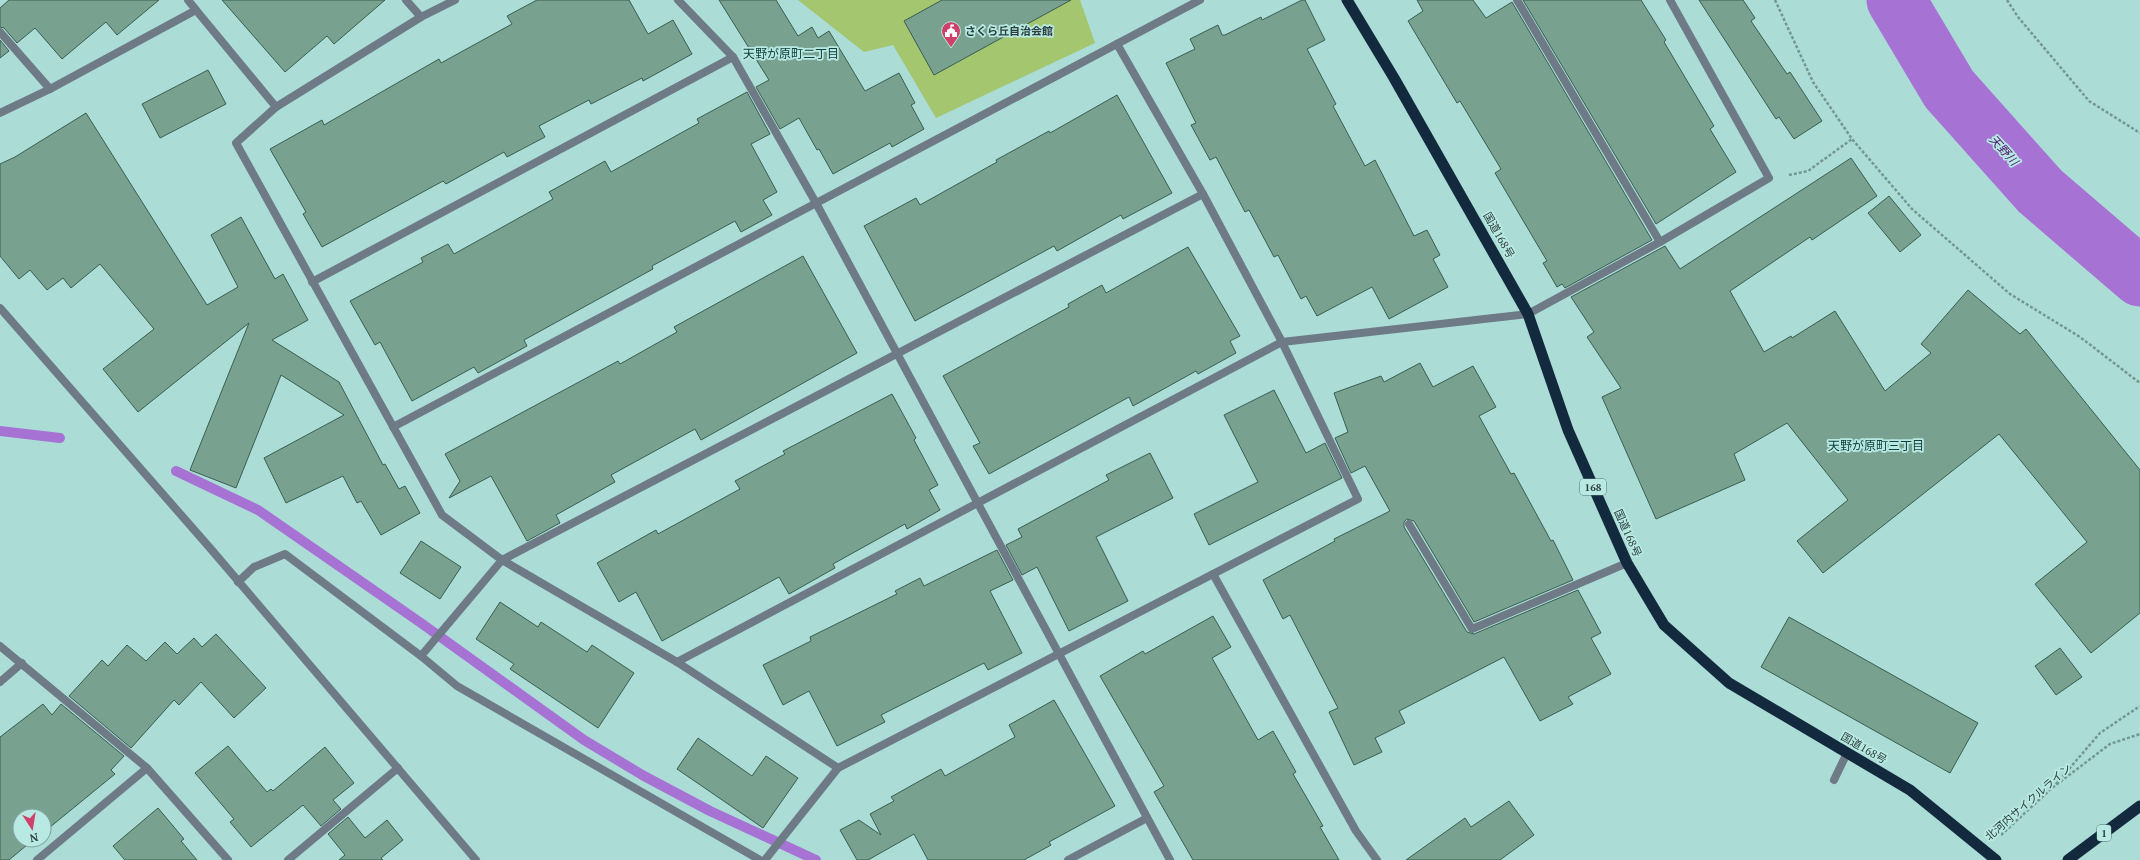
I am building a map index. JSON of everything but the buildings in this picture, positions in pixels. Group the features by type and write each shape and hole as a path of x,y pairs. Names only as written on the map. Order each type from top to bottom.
{"highway":[{"name":"国道168号","path":"1347,0 1394,78 1528,314 1568,430 1627,563 1664,625 1729,683 1910,790 1985,849 1996,860"},
{"name":"1","path":"2068,860 2140,806"}],"street":[{"path":"188,0 276,107"},
{"path":"406,0 421,17"},
{"path":"455,0 421,17 276,107 236,143 442,515 502,560 678,662 838,768"},
{"path":"678,0 733,57 816,204 1170,860"},
{"path":"393,427 1200,0"},
{"path":"1517,0 1660,242"},
{"path":"678,662 1282,342 1528,314 1660,242 1769,178 1670,0"},
{"path":"0,113 50,89 196,10"},
{"path":"0,32 50,89"},
{"path":"765,860 838,768 1358,499 1282,342 1203,194 1117,44"},
{"path":"312,282 733,57"},
{"path":"421,656 502,560 1203,194"},
{"path":"0,308 238,582 476,860"},
{"path":"1409,524 1472,629 1627,563"},
{"path":"238,582 254,567 285,554 421,656 457,686 760,860"},
{"path":"1213,574 1356,832 1377,860"},
{"path":"0,646 147,768 228,860"},
{"path":"0,682 22,663"},
{"path":"1834,780 1847,753"},
{"path":"37,860 147,768"},
{"path":"288,860 398,768"},
{"path":"1068,860 1147,818"}],"path":[{"path":"1775,0 1813,82 1852,139 1912,209 2010,294 2080,337 2140,383"},
{"path":"2007,0 2018,17 2089,101 2140,133"},
{"path":"1769,178 1808,171 1852,139"},
{"path":"2052,788 2100,733 2140,706"},
{"name":"北河内サイクルライン","path":"1985,849 2052,788 2110,744 2140,734"}],"green space":[{"path":"798,0 1080,0 1095,43 936,118 893,45 864,52"}],"waterway":[{"name":"天野川","path":"1896,0 1949,89 2040,191 2140,277"},
{"path":"0,431 60,438"},
{"path":"176,471 258,510 421,623 584,740 644,776 710,811 816,860"}],"place":[{"name":"さくら丘自治会館","path":"951,48"}],"district":[{"name":"天野が原町二丁目","path":"791,53"},
{"name":"天野が原町三丁目","path":"1876,445"}]}
